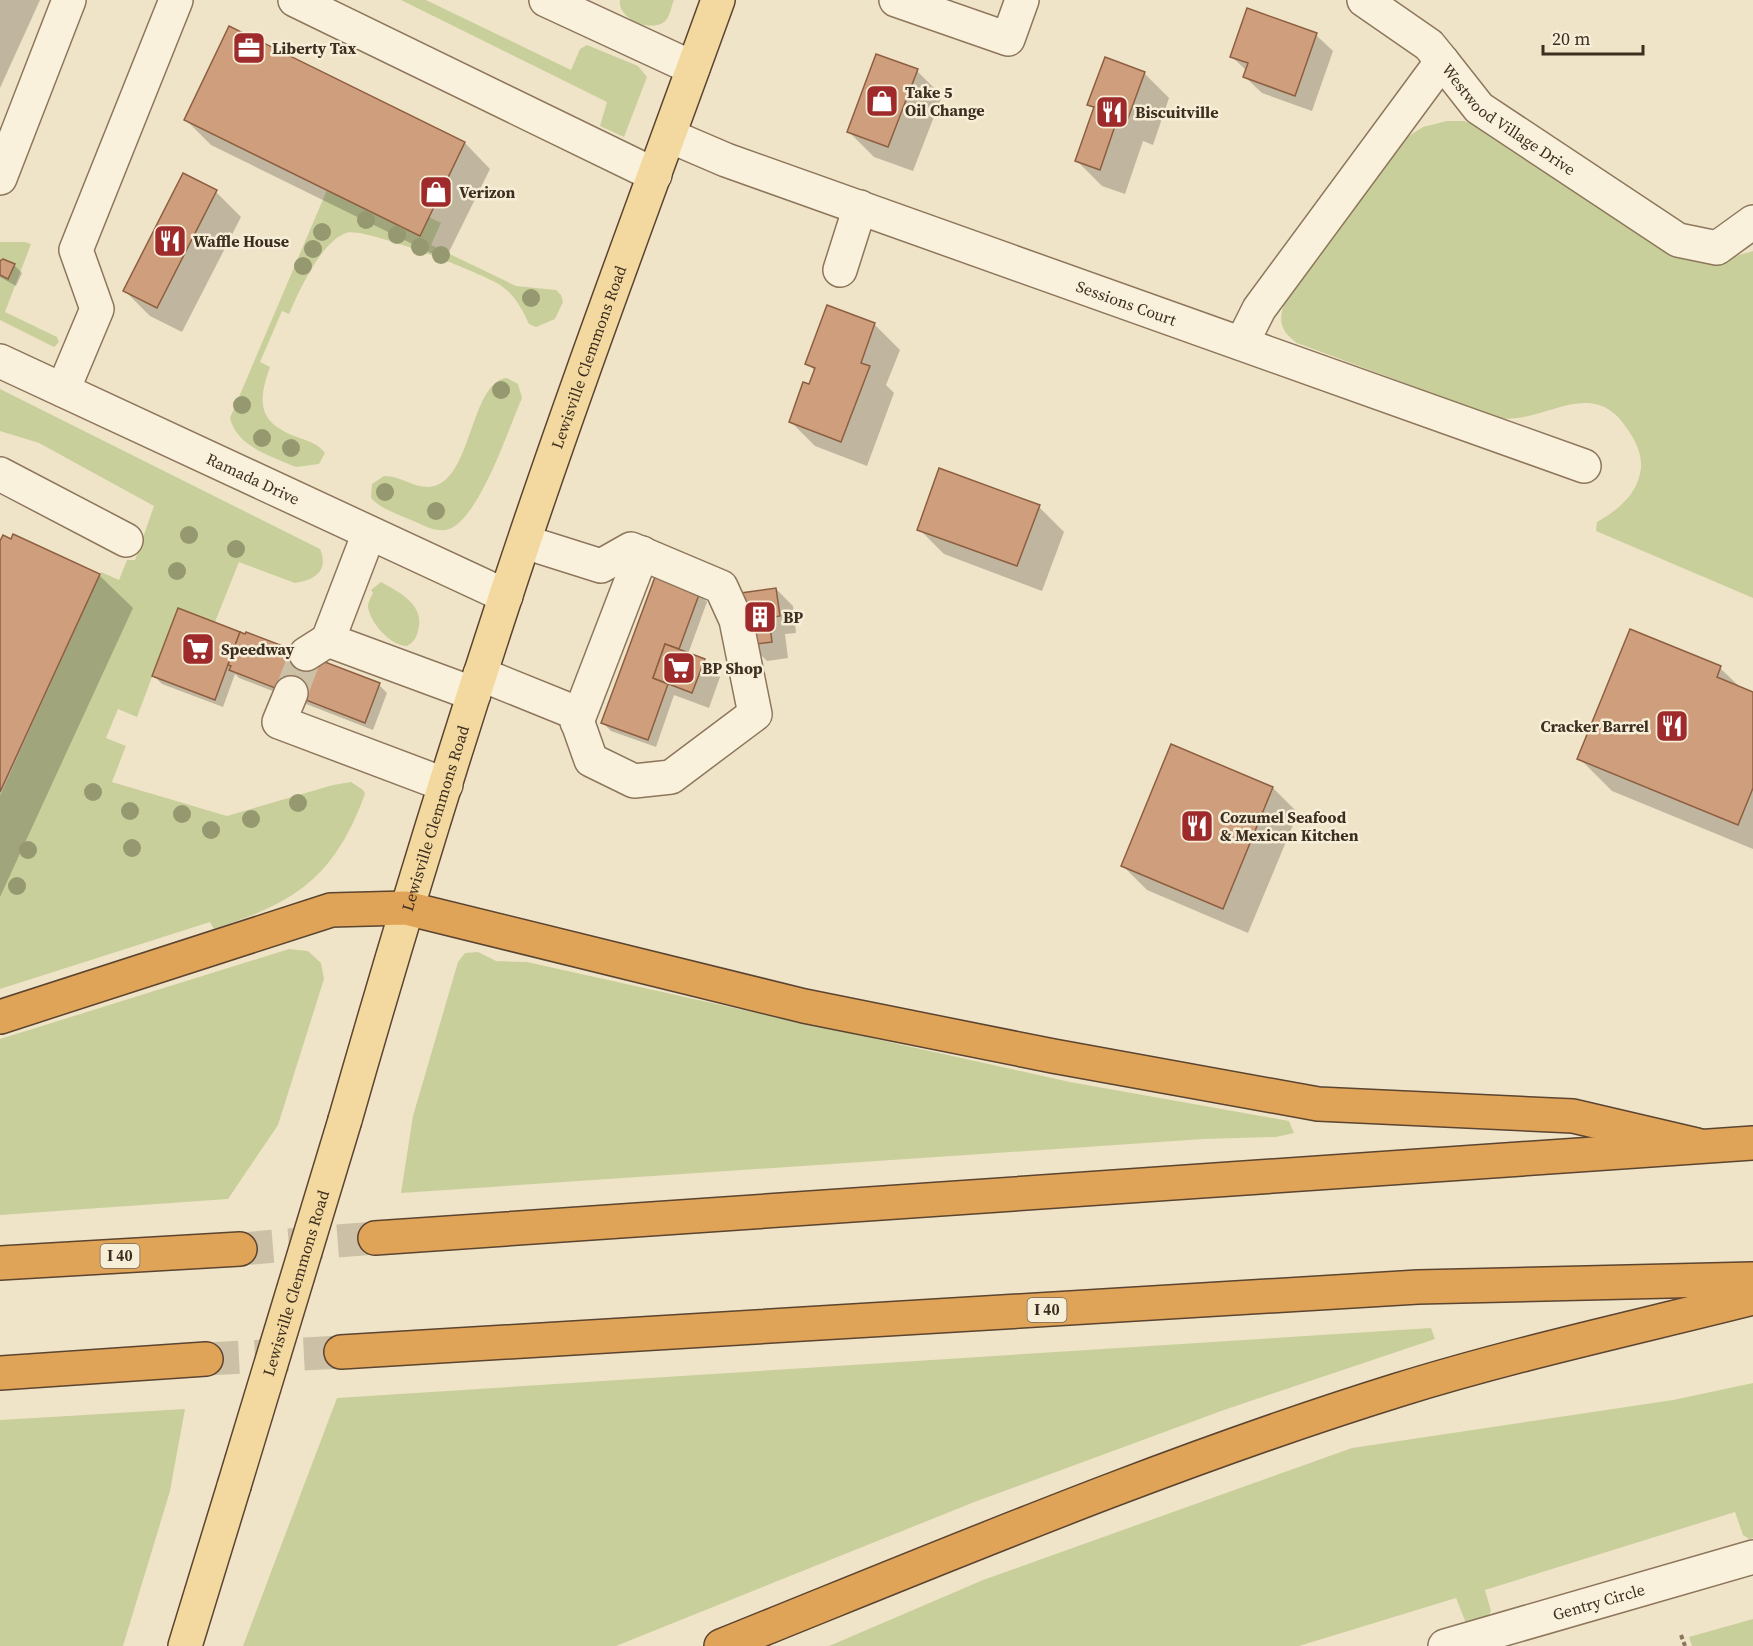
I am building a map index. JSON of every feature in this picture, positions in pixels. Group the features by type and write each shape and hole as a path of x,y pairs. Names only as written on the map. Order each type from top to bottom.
{"highway":[{"path":"0,1017 331,910 406,908 804,1006 1053,1056 1318,1104 1573,1116 1697,1145"},
{"path":"375,1238 1697,1145 1753,1143"},
{"name":"I 40","path":"0,1263 240,1249"},
{"name":"I 40","path":"341,1352 1418,1287 1753,1279"},
{"path":"721,1646 1138,1479 1397,1390 1510,1358 1753,1298"},
{"path":"0,1373 206,1359"}],"main road":[{"name":"Lewisville Clemmons Road","path":"184,1646 345,1120 406,908 477,684 585,366 718,0"}],"street":[{"path":"0,178 69,0"},
{"path":"63,390 97,309 76,250 176,0"},
{"path":"295,0 655,175"},
{"path":"546,0 693,68"},
{"path":"896,0 1008,39 1022,0"},
{"path":"1364,0 1429,45 1442,61"},
{"name":"Westwood Village Drive","path":"1242,343 1259,309 1442,61 1479,108 1678,240 1717,248 1753,222"},
{"name":"Sessions Court","path":"670,136 726,160 1584,466"},
{"path":"840,270 860,207"},
{"name":"Ramada Drive","path":"0,361 506,596"},
{"path":"0,474 126,540"},
{"path":"369,534 317,647 477,684 573,712 591,760 634,781 671,777 755,714 736,620 721,587 631,549 601,566 525,542"},
{"path":"577,722 642,553"},
{"path":"291,693 279,722 446,785"},
{"name":"Gentry Circle","path":"1445,1646 1753,1557"}],"path":[{"path":"1682,1635 1685,1646"}],"green space":[{"path":"401,0 426,0 571,70 580,49 587,45 638,66 647,77 624,137 600,126 607,102"},
{"path":"620,0 674,0 666,20 651,26 629,18 620,7"},
{"path":"1447,121 1464,121 1474,125 1632,226 1725,259 1753,251 1753,598 1596,531 1597,522 1626,500 1636,486 1641,468 1641,458 1636,444 1614,413 1599,405 1583,403 1516,418 1498,418 1476,412 1297,343 1285,331 1281,319 1290,291 1404,139 1423,127"},
{"path":"327,190 420,236 429,217 441,223 431,245 516,286 556,290 563,302 555,319 536,327 529,324 510,293 489,279 422,252 374,236 346,233 337,238 312,268 289,314 282,311 260,362 270,367 263,400 268,418 274,425 312,443 325,453 319,464 296,467 247,443 234,428 230,418"},
{"path":"0,242 31,244 5,312 57,337 59,342 54,347 0,320"},
{"path":"507,378 518,384 522,398 481,493 470,511 458,524 446,530 432,529 390,511 371,498 372,484 384,476 428,487 447,479 464,449 486,395 495,383"},
{"path":"0,389 320,549 322,556 323,563 319,573 295,583 239,562 215,622 178,608 137,717 118,709 106,738 126,746 112,782 227,816 333,785 351,782 365,794 340,847 309,883 290,897 243,919 214,929 210,922 0,989 0,796 101,572 119,580 127,560 135,560 154,506 39,443 0,431"},
{"path":"381,582 409,600 418,614 417,633 407,646 388,638 377,626 370,613 368,605 373,593 371,590"},
{"path":"289,949 308,951 321,963 324,979 278,1125 228,1199 0,1215 0,1039"},
{"path":"478,952 496,961 527,962 1070,1082 1289,1121 1294,1133 1276,1137 1204,1139 401,1193 413,1116 458,962 465,953"},
{"path":"1431,1328 1435,1339 1224,1410 977,1501 616,1646 243,1646 337,1398"},
{"path":"1753,1383 1753,1538 1749,1539 1743,1535 1735,1512 1485,1590 1491,1611 1487,1618 1466,1623 1456,1598 1299,1646 829,1646 983,1580 1352,1448 1673,1400"},
{"path":"185,1409 170,1491 123,1646 0,1646 0,1420"},
{"path":"1753,1619 1753,1646 1692,1646 1689,1637"}],"building":[{"path":"1247,8 1317,33 1295,96 1243,77 1248,63 1230,57"},
{"path":"229,26 465,142 420,236 184,120"},
{"name":"Take 5 Oil Change","path":"876,54 918,69 888,147 847,132"},
{"name":"Biscuitville","path":"1105,57 1145,72 1127,121 1118,117 1100,170 1075,161 1094,107 1087,105"},
{"name":"Waffle House","path":"183,173 217,190 157,308 123,291"},
{"path":"3,259 15,264 8,279 0,275 0,261"},
{"path":"827,305 875,323 861,363 870,366 841,442 789,422 803,382 809,384 815,368 805,364"},
{"path":"939,468 1040,505 1017,566 917,530"},
{"path":"13,534 100,574 0,792 0,541 3,535 11,539"},
{"path":"655,577 700,592 679,649 665,644 653,678 668,684 648,740 601,723"},
{"name":"BP","path":"776,588 780,616 769,618 772,642 749,645 741,593"},
{"name":"Speedway","path":"178,608 240,632 215,700 152,676"},
{"name":"Cracker Barrel","path":"1630,629 1721,666 1717,677 1753,692 1753,788 1738,825 1577,759"},
{"name":"Speedway","path":"240,632 245,634 246,632 380,683 365,723 229,670 231,666 228,665"},
{"name":"BP Shop","path":"665,644 705,659 692,693 653,678"},
{"name":"Cozumel Seafood & Mexican Kitchen","path":"1171,744 1273,787 1223,909 1121,866"}],"tunnel":[{"path":"291,693 306,654"},
{"path":"240,1249 375,1238"},
{"path":"206,1359 341,1352"}],"place":[{"name":"Liberty Tax","path":"249,48"},
{"name":"Take 5 Oil Change","path":"882,101"},
{"name":"Biscuitville","path":"1112,112"},
{"name":"Verizon","path":"436,192"},
{"name":"Waffle House","path":"170,241"},
{"name":"BP","path":"760,617"},
{"name":"Speedway","path":"198,649"},
{"name":"BP Shop","path":"679,668"},
{"name":"Cracker Barrel","path":"1672,726"},
{"name":"Cozumel Seafood & Mexican Kitchen","path":"1197,826"}]}
